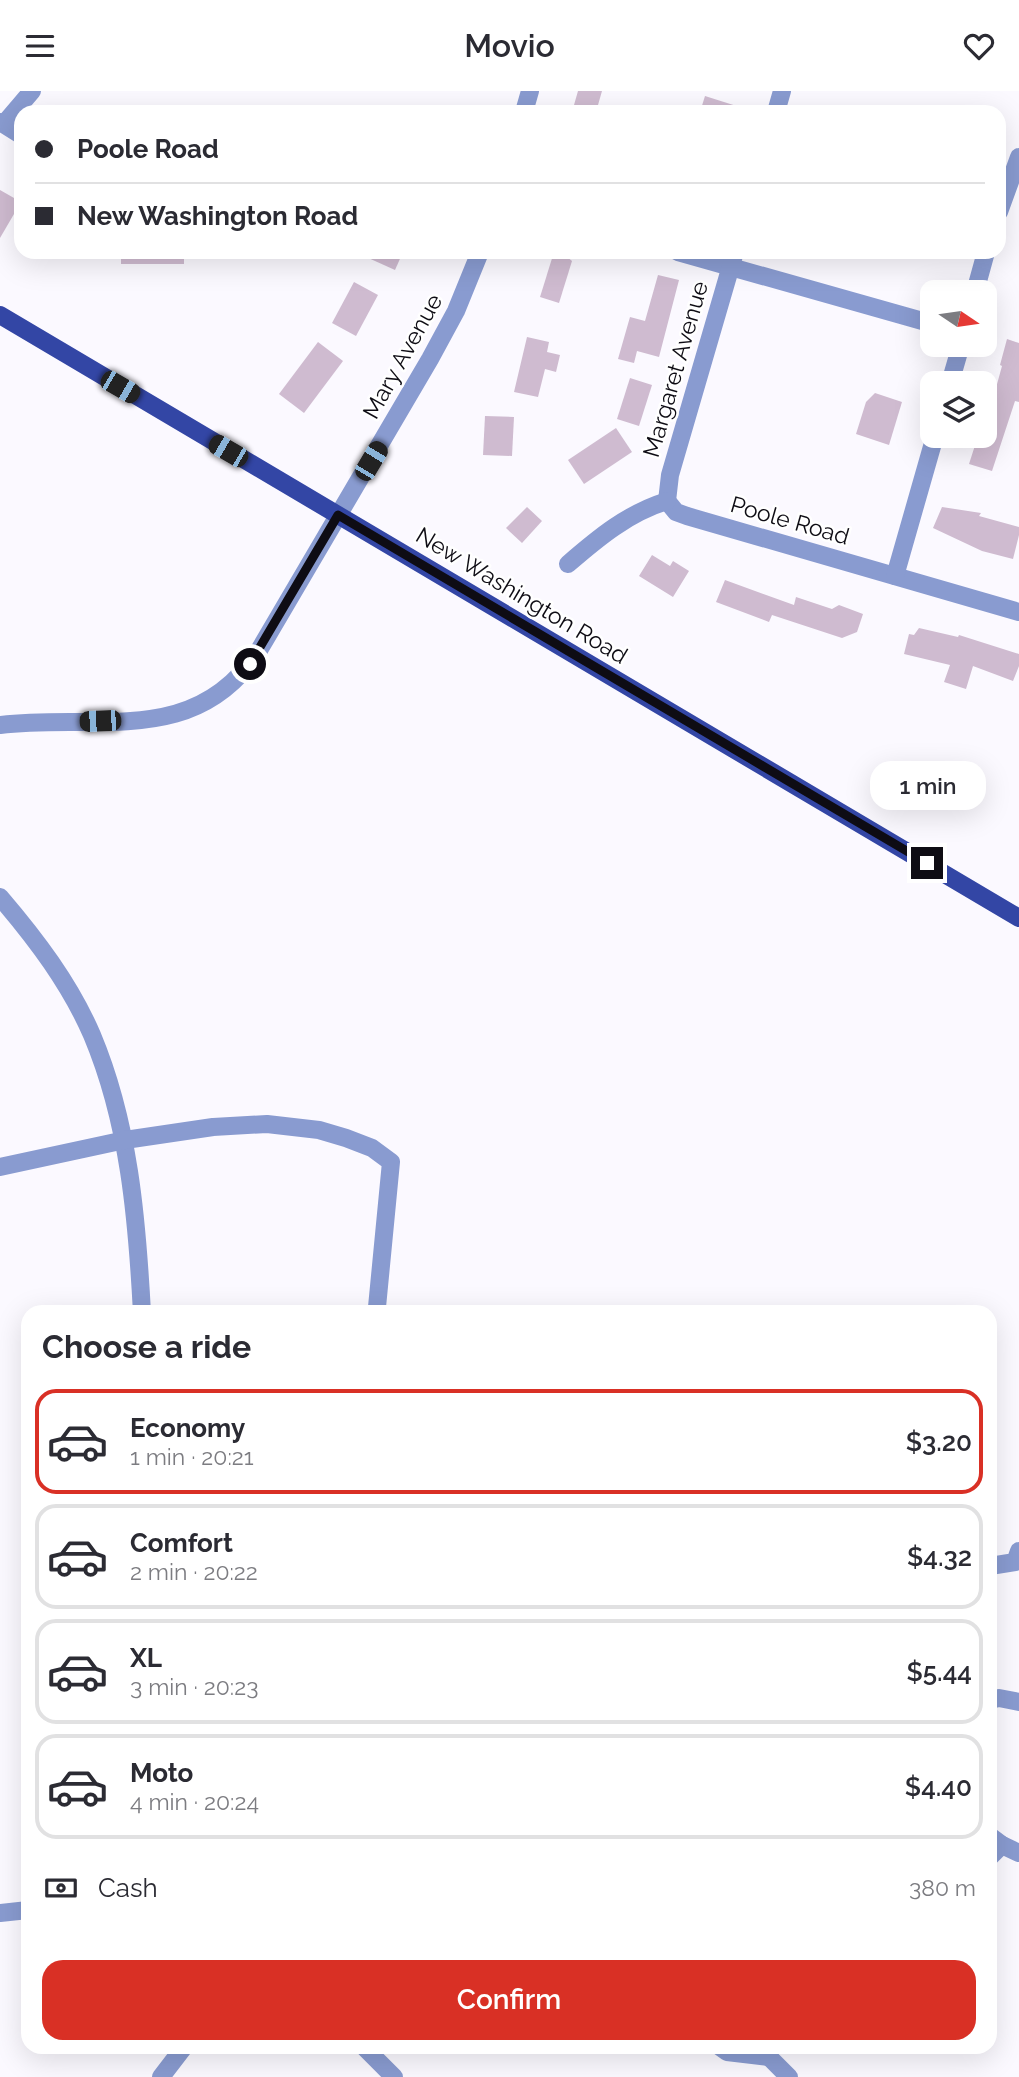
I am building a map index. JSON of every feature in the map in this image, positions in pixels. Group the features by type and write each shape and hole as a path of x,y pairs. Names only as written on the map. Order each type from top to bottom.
{"main road":[{"name":"New Washington Road","path":"0,315 1019,918"}],"street":[{"path":"19,105 32,91"},
{"path":"2,123 14,110"},
{"path":"1006,193 1019,157"},
{"name":"Mary Avenue","path":"338,515 456,311 477,259"},
{"path":"978,280 984,259"},
{"path":"733,260 920,320"},
{"name":"Margaret Avenue","path":"667,501 670,475 733,260"},
{"path":"895,576 932,448"},
{"path":"568,564 594,541 631,516 647,507 667,501"},
{"name":"Poole Road","path":"667,501 676,512 687,516 1019,612"},
{"path":"0,725 162,718 202,705 220,694 235,681 258,652 338,515"},
{"path":"0,897 26,927 74,999 91,1033 106,1073 125,1140 135,1210 141,1305"},
{"path":"0,1167 125,1140 225,1126 267,1124 319,1130 346,1137 372,1148 391,1162 377,1305"},
{"path":"997,1564 1018,1558"},
{"path":"997,1698 1019,1702"},
{"path":"997,1847 1019,1853"},
{"path":"0,1913 21,1911"},
{"path":"161,2077 179,2054"},
{"path":"371,2054 394,2077"},
{"path":"770,2054 789,2077"}],"building":[{"path":"578,91 602,91 598,105 574,105"},
{"path":"705,96 733,105 702,105"},
{"path":"0,190 14,198 14,214 0,238"},
{"path":"121,259 184,259 184,264 121,264"},
{"path":"371,259 400,259 395,270"},
{"path":"552,259 572,261 559,303 540,297"},
{"path":"658,275 679,280 659,357 637,351 634,363 618,359 630,317 645,321"},
{"path":"354,282 378,295 356,336 332,323"},
{"path":"527,337 549,342 547,352 560,355 556,372 545,369 538,397 514,392"},
{"path":"1007,339 1019,343 1019,402 1015,401 992,471 969,464 974,448 997,448 997,384 1002,366 1000,365"},
{"path":"318,342 343,361 304,413 279,394"},
{"path":"630,378 652,385 639,426 617,419"},
{"path":"875,393 902,402 889,445 856,434 866,402"},
{"path":"485,416 514,417 512,456 483,455"},
{"path":"616,428 632,452 584,484 568,460"},
{"path":"527,507 542,521 522,543 506,528"},
{"path":"942,507 981,513 979,516 1019,527 1013,559 982,551 933,528"},
{"path":"652,555 670,566 673,561 689,571 673,597 639,576"},
{"path":"725,580 794,605 796,597 832,609 839,605 863,614 857,632 842,638 772,615 769,622 716,602"},
{"path":"919,628 958,637 959,635 1019,654 1019,666 1013,681 973,666 966,689 944,682 950,665 904,654 909,634 914,635"}],"route":[{"path":"250,664 338,515 927,863"}]}
